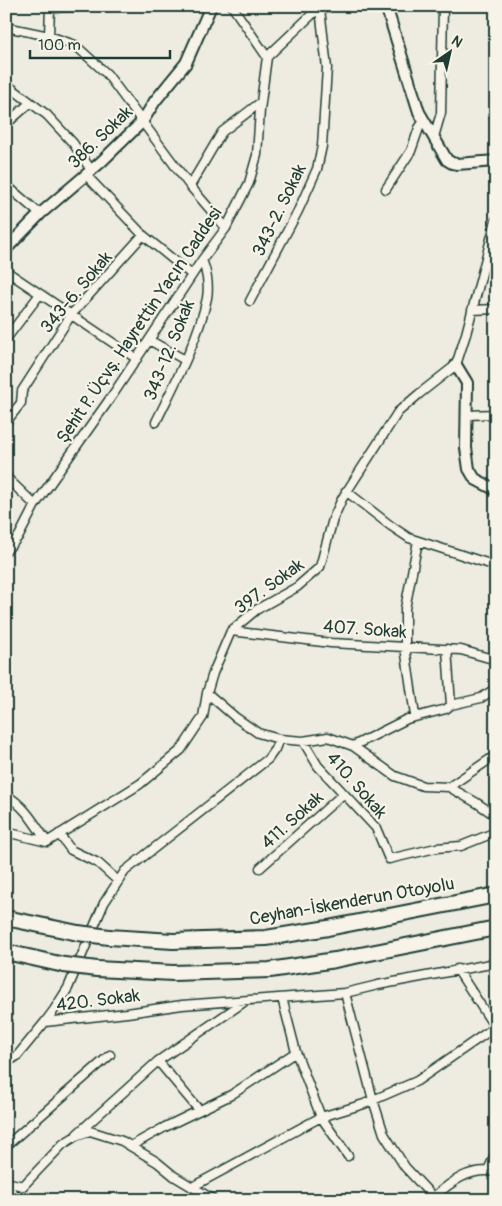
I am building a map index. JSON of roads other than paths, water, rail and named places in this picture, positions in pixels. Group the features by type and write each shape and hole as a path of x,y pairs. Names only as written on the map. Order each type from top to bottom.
{"highway":[{"name":"Ceyhan-İskenderun Otoyolu","path":"6,918 109,938 173,941 266,938 328,928 496,894"},
{"path":"6,952 64,965 97,969 173,973 270,970 334,960 496,928"}],"street":[{"path":"49,36 50,7 100,6"},
{"name":"386. Sokak","path":"6,249 40,214 101,162 142,122 155,100 186,63 210,6"},
{"path":"232,6 267,57 321,7"},
{"path":"386,6 419,112 447,160 452,163 496,161"},
{"path":"434,137 441,113 443,6"},
{"name":"343-2. Sokak","path":"250,301 298,211 317,170 322,146 327,68 321,7"},
{"path":"6,27 49,36 76,45 107,74 190,186 226,228"},
{"name":"Şehit P. Üçvş. Hayrettin Yaçın Caddesi","path":"6,551 18,536 35,505 137,359 202,260 226,228 248,183 257,155 267,57"},
{"path":"6,84 47,115 66,136 89,172 144,235 192,275"},
{"path":"6,124 30,102"},
{"path":"190,186 222,132 261,102"},
{"path":"386,190 411,151 419,128 424,121"},
{"path":"6,185 40,214"},
{"path":"496,220 456,365 468,383 466,448 469,468 474,479 496,490"},
{"name":"343-6. Sokak","path":"6,422 21,403 22,391 72,315 144,235"},
{"path":"488,251 496,258"},
{"name":"343-12. Sokak","path":"156,422 193,342 207,297 206,270 202,260"},
{"path":"6,271 137,359"},
{"path":"6,339 40,294"},
{"path":"472,310 496,309"},
{"path":"149,340 185,360"},
{"name":"397. Sokak","path":"47,842 140,784 182,750 203,717 213,673 231,632 256,610 297,587 320,568 333,519 346,491 398,412 456,365"},
{"path":"467,415 496,414"},
{"path":"6,477 35,505"},
{"path":"346,491 409,538 496,566"},
{"path":"415,716 405,647 405,609 418,541"},
{"name":"407. Sokak","path":"231,632 331,643 460,650 496,660"},
{"path":"447,649 451,705"},
{"path":"354,746 407,719 481,698 496,688"},
{"path":"207,693 235,717 258,733 279,739 303,741 328,737 354,746 395,776 423,786 449,787 496,816"},
{"name":"420. Sokak","path":"45,1022 68,988 104,902 125,871 268,758 275,749 279,739"},
{"name":"410. Sokak","path":"303,741 318,766 376,828 389,859 436,848 461,846 496,832"},
{"path":"449,787 496,755"},
{"name":"411. Sokak","path":"260,868 343,794"},
{"path":"6,795 18,802 47,842"},
{"path":"6,832 47,842"},
{"path":"59,834 72,850 98,863 118,881"},
{"name":"420. Sokak","path":"45,1022 182,1005 344,994 378,985 496,963"},
{"path":"192,1187 321,1117 373,1100 417,1081 495,1028 458,969"},
{"path":"344,994 384,1134 406,1167 432,1198 469,1172 492,1171 496,1153"},
{"path":"282,998 296,1052 321,1117 348,1156"},
{"path":"6,1184 23,1186 63,1144 76,1136 158,1061 245,1000"},
{"path":"6,1063 18,1056 45,1022"},
{"path":"131,1146 231,1095 296,1052"},
{"path":"6,1146 110,1055"},
{"path":"158,1061 199,1110"},
{"path":"76,1136 90,1132 122,1140 157,1162 174,1176 214,1200"},
{"path":"6,1184 19,1200"}]}
